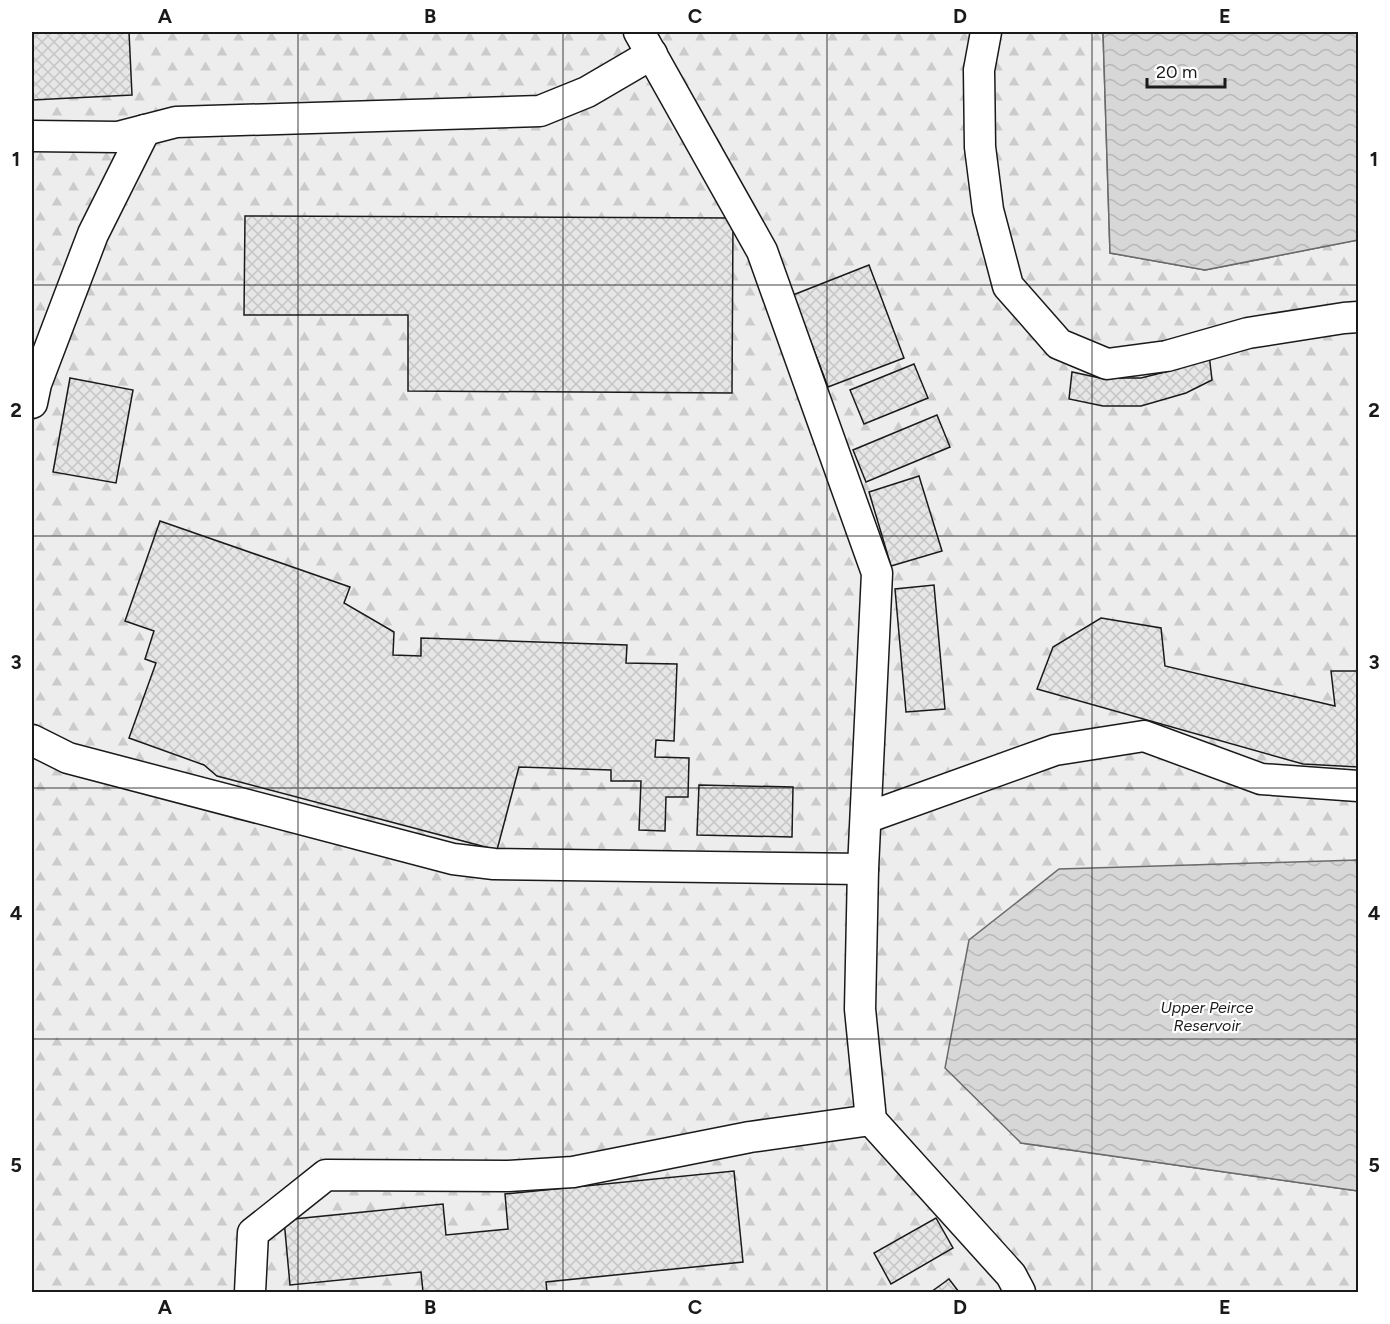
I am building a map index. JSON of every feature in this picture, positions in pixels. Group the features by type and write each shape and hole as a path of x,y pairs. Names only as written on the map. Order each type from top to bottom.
{"lane":[{"path":"986,32 979,70 980,147 988,210 1008,286 1059,344 1107,364 1167,356 1248,333 1359,317"},
{"path":"32,136 118,137 176,122 540,111 586,92 646,43 762,251 877,573 863,869 860,1009 871,1120 1011,1275 1020,1293"},
{"path":"32,403 36,384 93,234 145,130"},
{"path":"866,818 1055,750 1144,736 1261,779 1359,786"},
{"path":"32,740 68,758 453,859 494,864 863,869"},
{"path":"250,1293 253,1233 326,1175 508,1176 573,1172 750,1137 871,1120"}],"green space":[{"path":"32,32 1103,32 1110,253 1205,270 1358,240 1358,860 1352,861 1021,1143 1358,1191 1358,1292 32,1292"}],"water":[{"path":"1103,32 1358,32 1358,240 1205,270 1110,253"},
{"name":"Upper Peirce Reservoir","path":"1358,860 1358,1191 1021,1143 945,1068 969,940 1059,869"}],"building":[{"path":"32,32 129,32 132,95 32,100"},
{"path":"245,216 733,218 732,393 408,391 408,315 244,315"},
{"path":"869,265 904,358 828,387 793,295"},
{"path":"1209,354 1212,380 1186,393 1141,406 1103,406 1069,399 1072,372 1100,378 1141,378 1177,369"},
{"path":"914,364 928,398 864,424 850,390"},
{"path":"70,378 133,390 116,483 53,472"},
{"path":"937,415 950,447 866,482 853,450"},
{"path":"919,476 942,551 891,566 869,492"},
{"path":"160,521 350,587 344,603 394,632 393,655 421,656 421,638 627,645 626,663 677,664 674,741 656,740 655,757 689,758 688,797 666,797 665,831 639,830 641,781 611,781 611,770 519,767 497,850 217,776 204,765 129,738 156,663 145,659 154,631 125,621"},
{"path":"934,585 945,709 906,712 895,589"},
{"path":"1101,618 1161,628 1165,666 1335,706 1331,671 1358,671 1358,767 1303,764 1037,689 1053,647"},
{"path":"699,785 793,787 792,837 697,835"},
{"path":"734,1171 743,1262 546,1282 547,1292 423,1292 421,1272 290,1285 284,1220 443,1204 446,1235 508,1229 505,1194"},
{"path":"936,1218 953,1248 891,1284 874,1253"},
{"path":"949,1279 959,1292 931,1292"}]}
